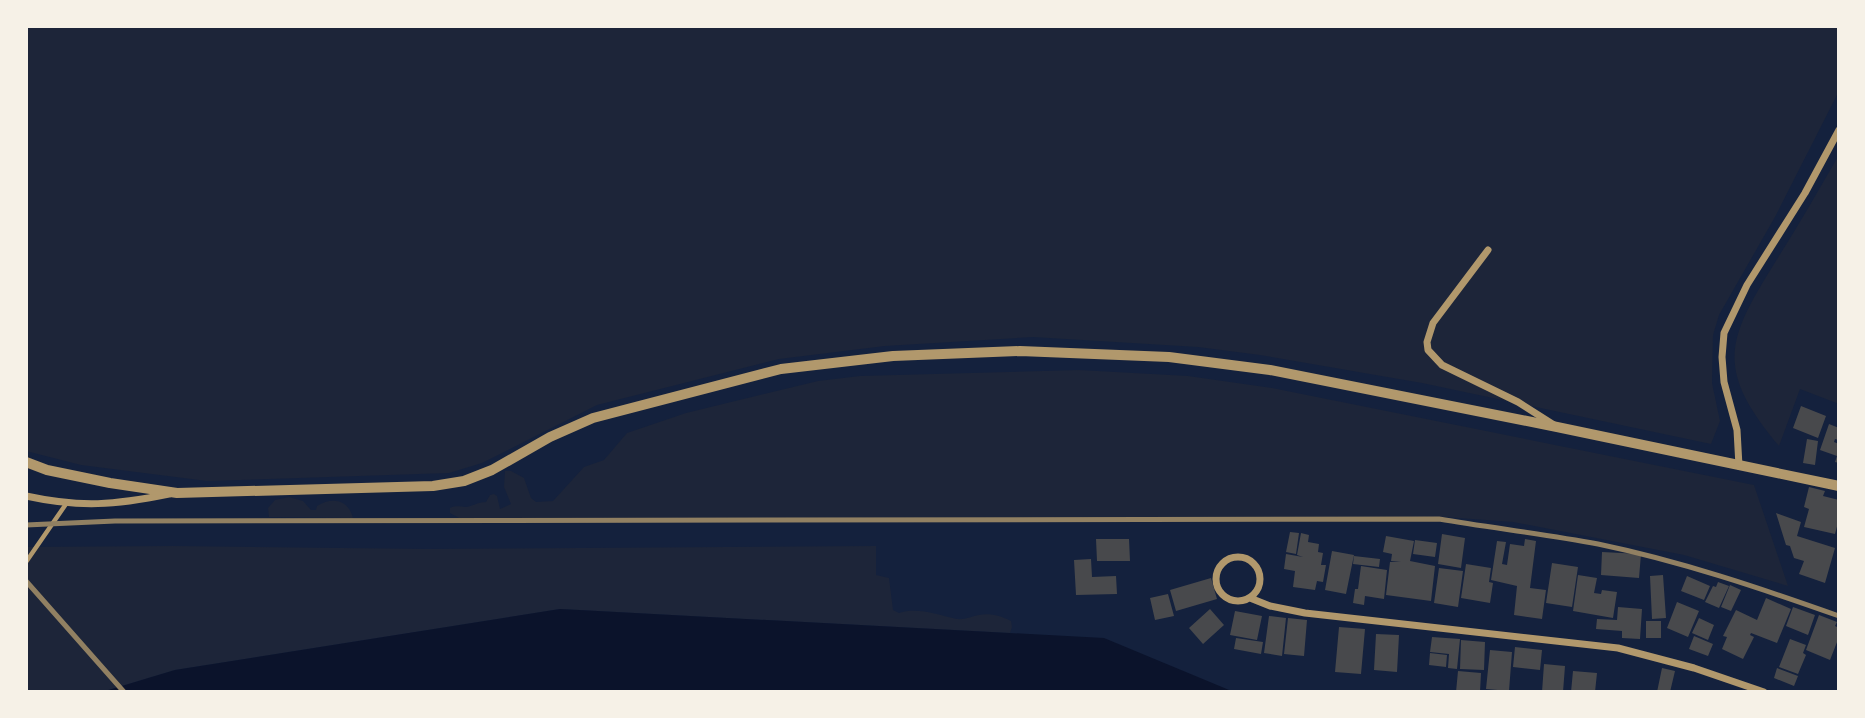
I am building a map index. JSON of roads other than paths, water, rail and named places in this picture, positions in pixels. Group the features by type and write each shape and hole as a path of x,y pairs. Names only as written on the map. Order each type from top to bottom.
{"street":[{"path":"1739,466 1737,430 1724,383 1724,333 1747,285 1805,193 1839,130"},
{"path":"1488,250 1433,323 1427,342 1428,350 1442,365 1518,402 1557,427"},
{"path":"26,463 110,483 177,493 433,486 464,481 492,470 550,437 593,418 781,369 893,356 1020,351 1169,356 1270,370 1839,486"},
{"path":"26,496 66,504 117,505 177,493"},
{"path":"1250,598 1260,579 1255,565 1243,557 1223,562 1216,575 1218,589 1228,599 1236,601 1250,598 1270,606 1305,613 1618,648 1693,667 1764,692"}],"lane":[{"path":"26,562 66,504"}],"railway":[{"path":"26,525 115,521 1439,519 1578,540 1659,558 1839,616"},
{"path":"26,581 124,692"}]}
